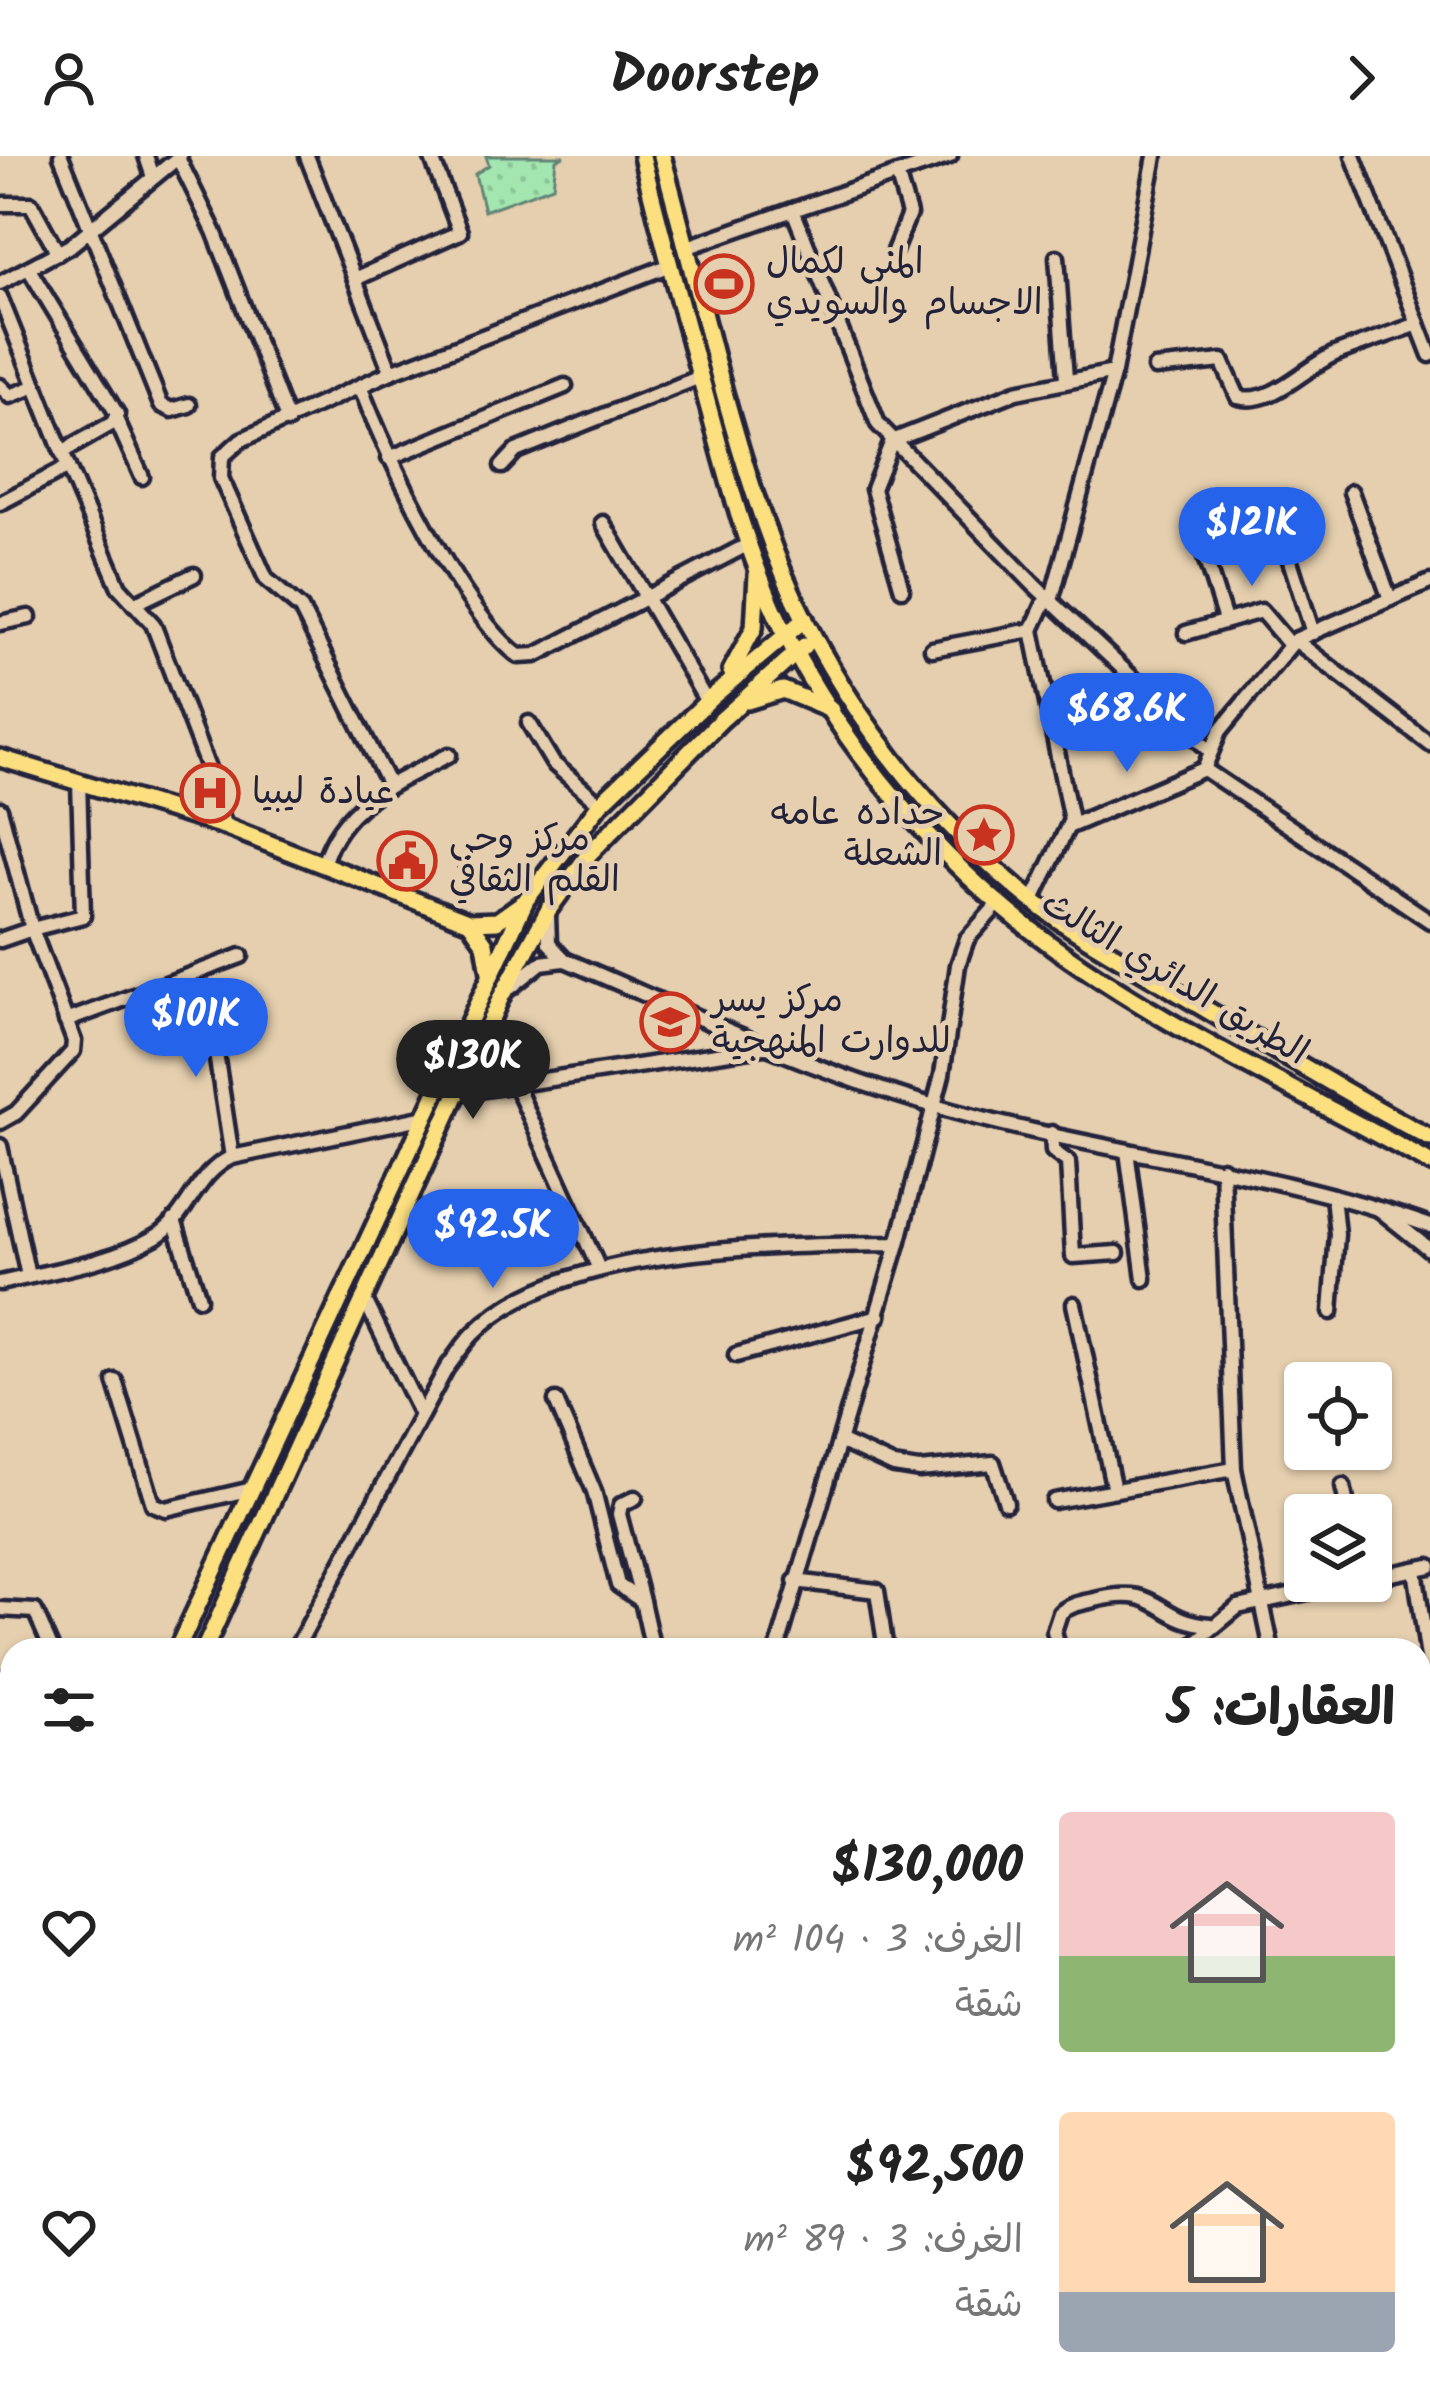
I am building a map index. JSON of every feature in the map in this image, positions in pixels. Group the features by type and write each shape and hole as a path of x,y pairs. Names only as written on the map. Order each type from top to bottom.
{"main road":[{"name":"الطريق الدائري الثالث","path":"642,156 668,266 749,544 784,632 833,711 942,852 1053,947 1163,1016 1430,1162"},
{"name":"الطريق الدائري الثالث","path":"662,156 746,471 805,619 874,739 991,864 1033,900 1312,1072 1430,1138"},
{"path":"709,700 752,635 757,566"},
{"path":"183,1638 526,900 600,804 784,632 805,619"},
{"path":"210,1638 501,997 549,909 617,822 795,651 815,638"},
{"path":"734,709 756,696 783,691 833,711"},
{"path":"0,758 224,826 470,922 497,921 526,900"},
{"path":"470,922 485,944 490,973"},
{"path":"293,1400 315,1408"}],"street":[{"path":"61,156 161,405 172,410 190,405"},
{"path":"146,156 153,177"},
{"path":"307,156 392,372"},
{"path":"355,279 460,232 430,156"},
{"path":"688,247 950,156"},
{"path":"1033,900 1070,826 1032,630 1049,599 1114,372 1155,156"},
{"path":"1353,156 1430,355"},
{"path":"0,283 58,253 179,157 214,232 288,421"},
{"path":"894,251 909,214 897,174"},
{"path":"0,204 32,204 58,253"},
{"path":"794,210 872,411 892,441 1208,749"},
{"path":"1058,257 1066,379"},
{"path":"389,785 301,609 266,579 221,478 222,457 230,448 392,372 668,266"},
{"path":"29,268 116,409 116,419 142,476"},
{"path":"0,297 119,587 153,624 216,789 224,826"},
{"path":"1156,368 1222,361 1238,397 1248,400 1286,386 1328,357 1418,324"},
{"path":"902,589 874,490 892,441 996,398 1114,372"},
{"path":"502,466 516,451 700,377"},
{"path":"0,386 10,395 36,386"},
{"path":"389,458 565,386"},
{"path":"361,388 389,458 442,555 519,656 536,655 749,544"},
{"path":"62,452 116,419"},
{"path":"0,503 68,467"},
{"path":"1351,492 1390,599"},
{"path":"603,524 709,700"},
{"path":"1279,524 1313,633"},
{"path":"1202,548 1225,620"},
{"path":"134,604 194,575"},
{"path":"1204,769 1208,749 1293,643 1430,583"},
{"path":"1186,632 1265,613 1293,643 1430,744"},
{"path":"0,622 29,617"},
{"path":"932,649 1032,630"},
{"path":"530,723 553,763 600,804"},
{"path":"324,862 341,822 389,785 449,755"},
{"path":"1070,826 1204,769"},
{"path":"1204,769 1430,921"},
{"path":"0,940 82,916 79,781"},
{"path":"0,809 32,929 74,1041 67,1060 16,1113 0,1122"},
{"path":"780,1638 879,1316 934,1106 958,965 967,939 998,904"},
{"path":"549,909 546,936 565,960"},
{"path":"66,1021 241,956"},
{"path":"501,997 541,962 565,960 772,1046 934,1106 1222,1168 1376,1207 1430,1226"},
{"path":"207,995 232,1157"},
{"path":"458,1094 772,1046"},
{"path":"516,1085 599,1269"},
{"path":"0,1283 156,1237 214,1165 232,1157 422,1118"},
{"path":"1052,1133 1053,1151 1068,1162 1073,1256 1117,1253"},
{"path":"0,1146 28,1276"},
{"path":"1127,1150 1144,1279"},
{"path":"1222,1168 1234,1469 1269,1638"},
{"path":"1331,1312 1333,1196"},
{"path":"1376,1207 1430,1250"},
{"path":"174,1220 199,1298"},
{"path":"301,1638 422,1415 476,1330 515,1305 599,1269 662,1253 898,1244"},
{"path":"365,1300 422,1415"},
{"path":"1074,1304 1114,1490"},
{"path":"736,1355 879,1316"},
{"path":"115,1381 153,1504 166,1509 252,1489"},
{"path":"556,1401 594,1491 618,1585 642,1601"},
{"path":"839,1441 894,1466 919,1470 992,1463 1006,1503"},
{"path":"1054,1501 1234,1469"},
{"path":"1343,1486 1345,1494"},
{"path":"634,1498 621,1505 619,1514 650,1638"},
{"path":"1392,1574 1423,1568 1428,1638"},
{"path":"795,1581 877,1591 884,1638"},
{"path":"1057,1638 1055,1622 1067,1607 1125,1592 1141,1595 1184,1620 1211,1625"},
{"path":"1198,1638 1229,1611 1284,1596"},
{"path":"0,1609 34,1611 46,1638"}],"green space":[{"path":"486,156 564,156 556,160 553,186 484,211 475,174 489,165"}],"place":[{"name":"المنى لكمال الاجسام والسويدي","path":"724,284"},
{"name":"عيادة ليبيا","path":"210,793"},
{"name":"حداده عامه الشعلة","path":"984,835"},
{"name":"مركز وحي القلم الثقافي","path":"407,861"},
{"name":"مركز يسر للدوارت المنهجية","path":"670,1022"}]}
